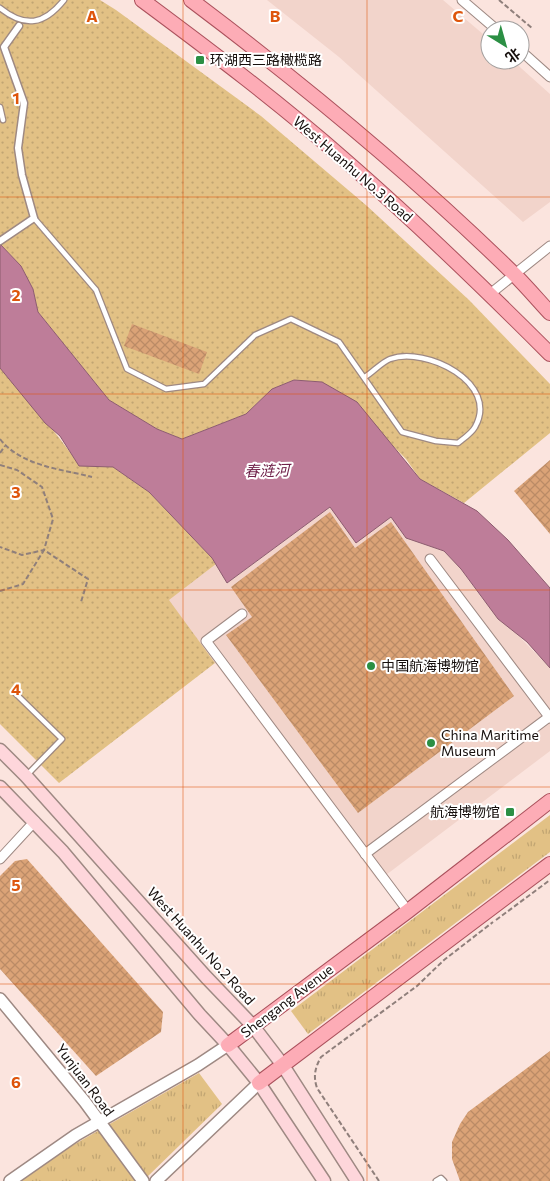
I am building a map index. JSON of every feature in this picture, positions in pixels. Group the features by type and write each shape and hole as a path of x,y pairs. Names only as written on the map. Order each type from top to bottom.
{"main road":[{"name":"West Huanhu No.3 Road","path":"142,0 230,65 346,161 490,294 550,354"},
{"path":"191,0 278,66 347,124 515,275 550,312"},
{"name":"West Huanhu No.2 Road","path":"0,750 26,776 206,977 254,1026 282,1064 357,1181"},
{"path":"0,787 34,821 108,905 200,1015 228,1045 259,1083 324,1181"},
{"name":"Shengang Avenue","path":"228,1045 408,911 550,800"},
{"path":"259,1083 550,864"}],"street":[{"path":"462,0 485,20"},
{"path":"3,239 34,218 22,175 18,148 24,103 4,47 19,26"},
{"path":"530,59 550,77"},
{"path":"490,294 550,246"},
{"path":"366,854 549,717 430,559"},
{"path":"242,614 206,640 408,911"},
{"path":"0,859 34,821"},
{"name":"Yunjuan Road","path":"0,999 50,1058 143,1181"},
{"name":"Shengang Avenue","path":"10,1181 98,1121 198,1065 228,1045"},
{"path":"156,1181 259,1083"}],"lane":[{"path":"0,8 12,17 25,21 41,20 57,9 64,0"},
{"path":"0,107 3,120"},
{"path":"34,218 96,290 128,369 166,389 204,384 255,335 291,319 339,342 402,432 436,441 458,443 475,428 480,409 473,385 450,368 422,358 390,359 365,377"},
{"path":"15,693 62,739 26,776"},
{"path":"436,1181 441,1178 444,1181"}],"path":[{"path":"499,0 533,29"},
{"path":"0,439 5,446 22,458 41,465 92,477"},
{"path":"0,453 5,446"},
{"path":"0,465 17,470 42,487 52,519 44,550 23,584 0,591"},
{"path":"0,547 22,555 44,550 88,579 81,602"},
{"path":"379,1181 317,1088 314,1074 321,1057 417,986 444,960 550,880"}],"shaded area":[{"path":"267,0 443,0 480,31 480,70 523,70 550,94 550,202 523,222 339,57"},
{"path":"331,507 391,517 406,538 444,551 461,569 483,600 550,668 550,751 378,881 168,600 216,564 227,583"}],"green space":[{"path":"0,0 100,0 261,116 367,206 469,300 550,384 550,433 464,503 420,479 406,459 378,431 322,382 294,380 272,389 246,414 182,439 157,429 109,400 38,312 33,289 21,266 0,244"},
{"path":"0,368 51,428 79,465 113,467 149,492 216,564 169,600 215,663 59,783 0,724"},
{"path":"550,815 550,852 308,1034 291,1011"},
{"path":"199,1073 222,1104 143,1181 20,1181 47,1160"}],"water":[{"name":"春涟河","path":"0,244 21,266 33,289 38,312 109,400 157,429 182,439 246,414 272,389 294,380 322,382 357,402 420,479 477,511 508,540 550,588 550,668 527,642 498,619 461,569 444,551 406,538 391,517 356,543 330,507 227,583 212,558 149,492 113,467 79,466 60,436 45,423 0,368"}],"building":[{"path":"132,324 207,352 199,374 124,346"},
{"path":"550,460 550,534 514,491"},
{"name":"中国航海博物馆","path":"330,512 355,548 391,522 514,696 358,813 226,635 252,617 231,587"},
{"path":"27,859 163,1012 161,1032 96,1076 0,969 0,876 15,861"},
{"path":"550,1051 550,1181 460,1181 452,1159 452,1142 468,1112"}],"place":[{"name":"环湖西三路橄榄路","path":"200,60"},
{"name":"中国航海博物馆","path":"371,666"},
{"name":"China Maritime Museum","path":"431,743"},
{"name":"航海博物馆","path":"510,812"}]}
